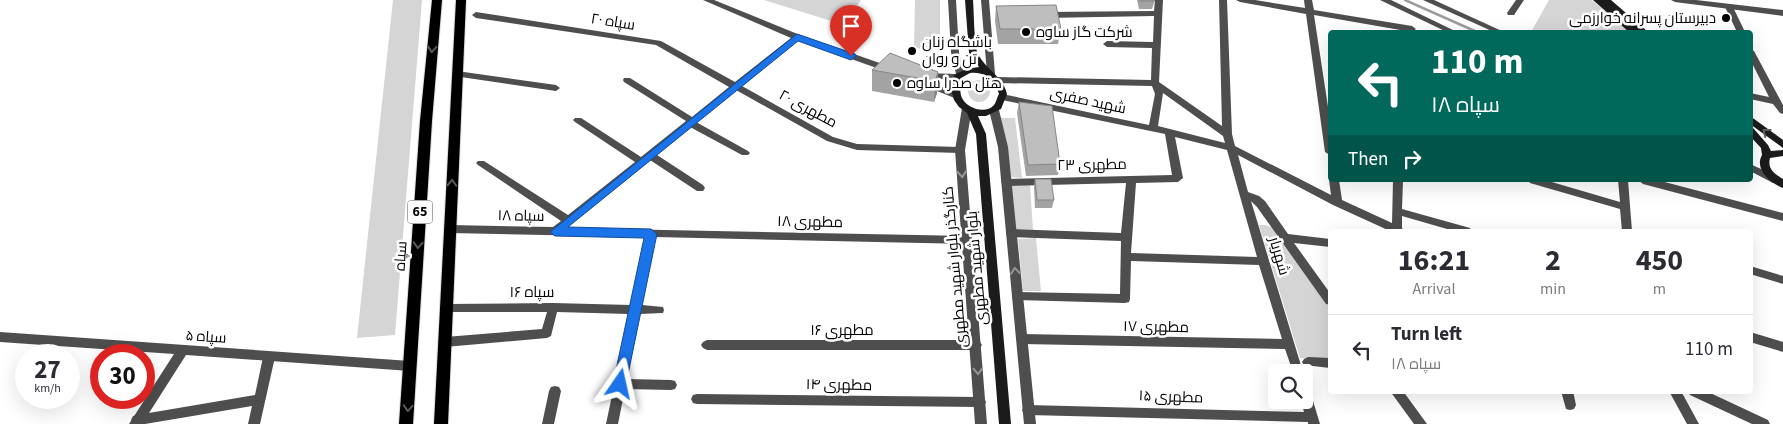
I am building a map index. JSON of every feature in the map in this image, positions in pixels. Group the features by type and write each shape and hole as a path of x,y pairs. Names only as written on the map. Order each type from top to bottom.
{"main road":[{"name":"سپاه","path":"406,424 426,121 437,0"},
{"name":"65","path":"441,424 461,0"},
{"path":"969,0 973,53 961,75 957,96 969,110 992,111"},
{"path":"1596,0 1632,30"},
{"path":"1606,0 1614,4 1642,30"},
{"path":"973,53 1002,90 1000,104 992,111 981,134"},
{"path":"961,75 975,70 992,75"},
{"name":"بلوار شهید مطهری","path":"969,110 981,134 1005,424"},
{"path":"1753,121 1783,145"},
{"path":"1753,134 1765,148 1766,170 1781,183"},
{"path":"1765,157 1783,153"}],"street":[{"path":"707,0 797,37 897,72"},
{"path":"952,0 955,52 961,75 914,77 957,96"},
{"path":"986,0 992,75 1155,83 1227,134"},
{"path":"1153,129 1159,94 1155,83 1159,0"},
{"name":"شهریار","path":"1223,0 1227,134 1263,261 1295,364"},
{"path":"1240,0 1407,30"},
{"path":"1308,0 1328,138"},
{"path":"1384,0 1449,30"},
{"path":"1427,0 1495,30"},
{"path":"1511,13 1520,0"},
{"path":"1675,0 1696,1 1783,14"},
{"path":"1729,7 1740,30"},
{"path":"1035,15 1159,13"},
{"path":"1412,30 1413,14"},
{"name":"سپاه ۲۰","path":"476,15 658,44 736,86"},
{"path":"987,16 996,16"},
{"path":"555,232 797,37"},
{"path":"1107,44 1157,45"},
{"path":"1753,57 1776,102 1783,111"},
{"path":"457,74 556,88"},
{"path":"626,80 691,122 745,153"},
{"name":"مطهری ۲۰","path":"736,86 830,139 839,142 857,147 960,150"},
{"name":"شهید صفری","path":"1002,97 1169,132 1232,148 1383,227"},
{"path":"1753,97 1776,102"},
{"name":"کنارگذر بلوار شهید مطهری","path":"969,110 960,150 981,424"},
{"path":"992,111 1003,148 1030,424"},
{"path":"578,120 700,188"},
{"name":"مطهری ۲۳","path":"1006,182 1178,178 1169,132"},
{"path":"1753,162 1765,157"},
{"path":"482,163 569,221"},
{"path":"1753,169 1781,183"},
{"path":"1017,296 1125,299 1126,237 1131,180"},
{"path":"1334,182 1337,202"},
{"path":"1398,182 1398,229"},
{"path":"1540,182 1626,207"},
{"path":"1622,182 1627,229"},
{"path":"1651,182 1783,217"},
{"path":"1245,195 1256,199 1328,298"},
{"path":"1398,210 1460,229"},
{"name":"سپاه ۱۸","path":"450,229 651,234"},
{"path":"1011,233 1126,237"},
{"path":"612,424 651,234"},
{"name":"مطهری ۱۸","path":"651,234 968,240"},
{"path":"1285,238 1328,243"},
{"path":"1127,257 1263,261"},
{"path":"1753,271 1783,280"},
{"path":"445,342 547,333 553,307"},
{"name":"سپاه ۱۶","path":"446,308 553,307 659,310"},
{"name":"سپاه ۵","path":"0,337 410,366"},
{"path":"1753,338 1783,347"},
{"name":"مطهری ۱۷","path":"1022,339 1289,344"},
{"name":"مطهری ۱۶","path":"707,345 976,345"},
{"path":"136,422 183,350"},
{"path":"254,424 269,356"},
{"path":"1308,362 1328,363"},
{"path":"620,384 671,384"},
{"path":"548,424 555,391"},
{"path":"1398,394 1421,424"},
{"path":"1568,394 1570,405"},
{"path":"1677,394 1694,424"},
{"path":"1700,394 1764,424"},
{"name":"مطهری ۱۴","path":"697,399 980,402"},
{"path":"136,422 258,400"},
{"path":"1309,409 1313,421"},
{"name":"مطهری ۱۵","path":"1028,410 1313,421"}],"shaded area":[{"path":"393,0 422,0 395,335 357,338"},
{"path":"764,0 861,0 844,25"},
{"path":"915,0 940,0 940,50 914,48"},
{"path":"1549,0 1592,0 1628,30 1532,30"},
{"path":"979,80 987,83 990,91 987,99 979,102 971,99 968,91 971,83"},
{"path":"1000,118 1015,118 1022,178 1010,177"},
{"path":"1011,185 1030,185 1033,230 1015,230"},
{"path":"1259,225 1271,227 1328,305 1328,359 1300,358"},
{"path":"1036,238 1041,291 1023,291 1018,239"}],"building":[{"path":"1056,5 1061,29 1000,29 996,6"},
{"path":"890,53 938,72 935,81 872,70"},
{"path":"1019,102 1052,106 1060,164 1028,165"},
{"path":"1035,179 1051,179 1054,200 1037,200"}],"waterway":[{"path":"1405,0 1472,30"}],"place":[{"name":"دبیرستان پسرانه خوارزمی","path":"1726,18"},
{"name":"شرکت گاز ساوه","path":"1026,32"},
{"name":"باشگاه زنان تن و روان","path":"912,51"},
{"name":"هتل صدرا ساوه","path":"897,83"}],"route":[{"path":"620,384 651,234 555,232 797,37 851,56"}]}
